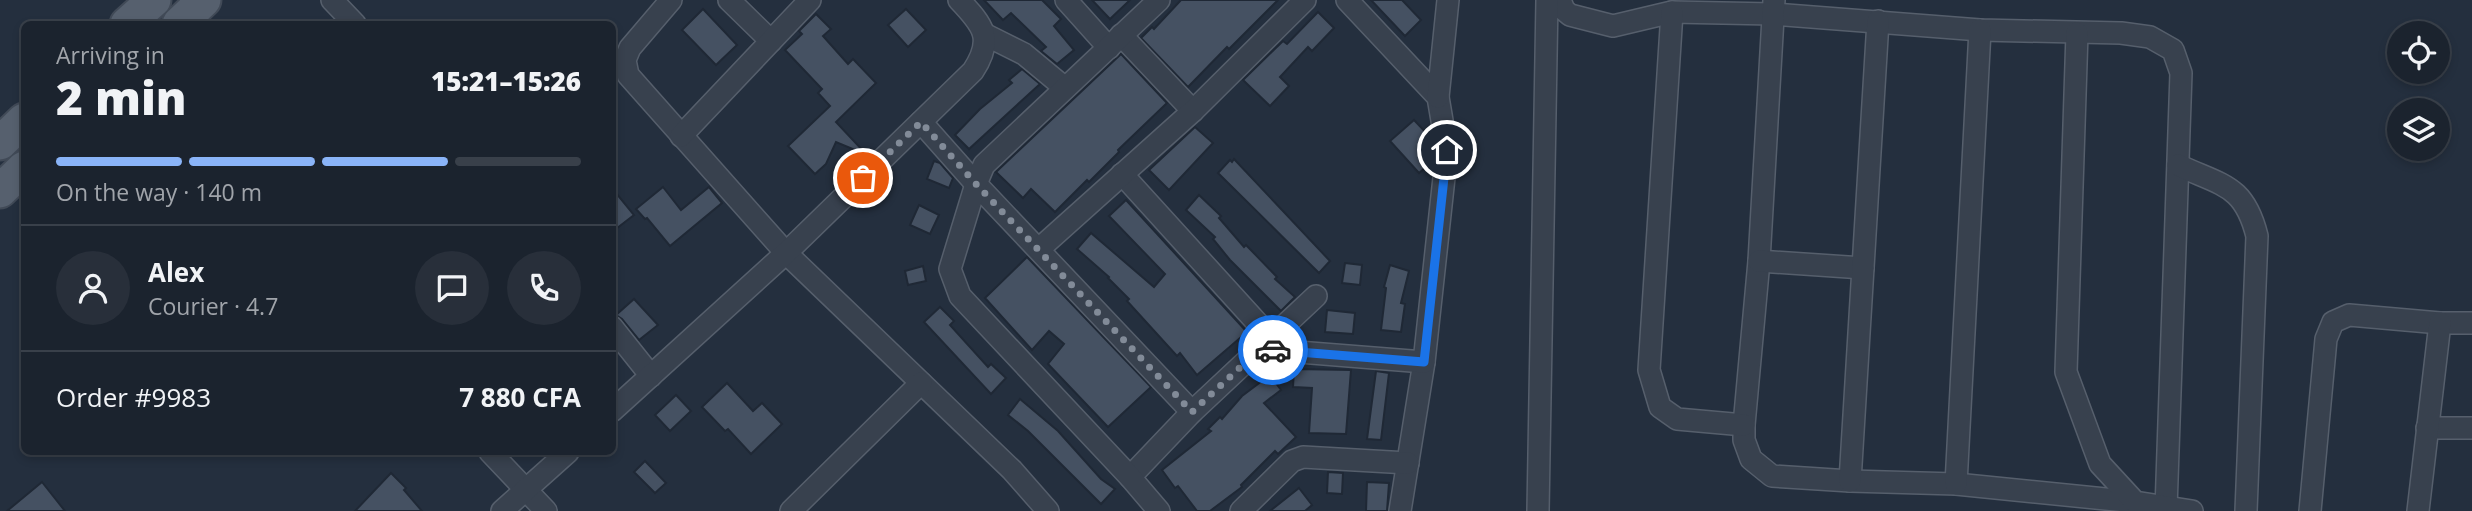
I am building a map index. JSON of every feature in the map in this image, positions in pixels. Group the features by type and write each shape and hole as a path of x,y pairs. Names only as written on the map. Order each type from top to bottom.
{"main road":[{"path":"130,21 153,0"},
{"path":"182,21 204,0"},
{"path":"0,191 21,171"}],"street":[{"path":"332,0 352,21"},
{"path":"671,0 630,48 619,66 786,253 1012,470 1048,511"},
{"path":"729,0 771,41"},
{"path":"681,136 810,0"},
{"path":"616,407 786,253 972,71 985,53 984,34 975,17 959,0"},
{"path":"1066,0 1193,111"},
{"path":"1158,511 960,296 950,269 984,165 1159,0"},
{"path":"1039,249 1193,111 1305,0"},
{"path":"1347,0 1438,97"},
{"path":"1400,511 1424,362 1447,150 1438,97 1448,0"},
{"path":"1538,511 1547,0"},
{"path":"1560,0 1564,10 1570,15 1613,26 1672,12 1774,7 1878,22 1980,30 2121,33 2150,37 2173,50 2181,73 2166,509"},
{"path":"1774,7 1759,261 1744,425 1744,440 1751,459 1772,476 1956,484 2135,502 2192,511"},
{"path":"1672,12 1649,370 1660,407 1677,419 1744,425"},
{"path":"1850,481 1878,22"},
{"path":"1956,484 1980,30"},
{"path":"2077,33 2066,372 2100,464 2135,502"},
{"path":"984,34 1024,54 1065,88"},
{"path":"921,122 976,184 1192,412"},
{"path":"2178,166 2238,193 2251,212 2258,236 2246,511"},
{"path":"1122,174 1266,344 1424,362"},
{"path":"1759,261 1863,268"},
{"path":"1130,478 1192,412 1316,296"},
{"path":"2310,511 2326,339 2333,322 2349,315 2472,323"},
{"path":"2418,511 2440,323"},
{"path":"616,332 651,376"},
{"path":"791,511 921,383"},
{"path":"2427,428 2472,428"},
{"path":"493,455 546,511"},
{"path":"502,511 565,455"},
{"path":"1241,511 1292,461 1303,457 1408,463"}],"building":[{"path":"984,0 1042,0 1061,19 1054,26 1074,50 1057,64 1041,51 1046,47 1011,13 1003,20"},
{"path":"1092,0 1130,0 1110,19"},
{"path":"1181,0 1278,0 1188,87 1141,38 1152,27 1154,29"},
{"path":"1371,0 1402,0 1421,20 1405,36"},
{"path":"703,9 737,45 716,65 682,30"},
{"path":"906,9 926,30 908,47 888,25"},
{"path":"1318,12 1334,28 1312,51 1308,47 1280,77 1289,86 1270,106 1243,80 1283,41 1287,44"},
{"path":"816,14 831,29 823,36 848,64 853,59 876,83 836,122 867,155 836,142 826,164 815,174 788,146 830,106 818,93 822,89 785,50 802,34 799,31"},
{"path":"1121,54 1167,103 1089,182 1087,180 1055,212 1031,189 1023,198 996,172"},
{"path":"1022,69 1040,84 969,149 955,135 980,109 1012,83 1009,80"},
{"path":"1414,120 1432,139 1434,150 1433,161 1419,173 1390,141"},
{"path":"1195,127 1213,143 1169,190 1149,170"},
{"path":"1234,159 1330,261 1319,273 1218,173"},
{"path":"934,161 940,163 953,178 949,188 927,179"},
{"path":"663,187 681,210 709,187 722,203 670,246 636,209"},
{"path":"616,193 634,215 616,229"},
{"path":"1199,195 1221,216 1219,218 1244,247 1246,245 1277,277 1275,279 1295,297 1281,311 1230,260 1213,239 1215,237 1186,210"},
{"path":"1126,200 1247,332 1197,375 1180,353 1177,356 1127,301 1129,299 1109,277 1077,249 1091,233 1154,287 1165,274 1109,216"},
{"path":"919,205 939,215 930,234 910,225"},
{"path":"1027,257 1151,387 1108,427 1048,364 1064,344 1049,331 1032,350 985,298"},
{"path":"1345,263 1362,265 1360,285 1342,283"},
{"path":"1390,265 1409,271 1401,303 1405,304 1401,332 1381,330 1384,287"},
{"path":"923,266 926,281 908,285 905,271"},
{"path":"634,299 658,325 639,340 616,315"},
{"path":"940,307 954,321 950,325 988,367 991,364 1006,378 991,394 924,322"},
{"path":"1327,310 1355,313 1353,334 1325,332"},
{"path":"1294,369 1351,370 1346,434 1309,433 1312,388 1293,387"},
{"path":"1376,371 1389,373 1381,440 1367,439"},
{"path":"1270,375 1281,390 1264,403 1296,437 1278,454 1275,451 1242,487 1210,511 1197,511 1162,470 1211,431 1208,429 1220,417 1222,419 1242,396"},
{"path":"727,383 753,411 762,403 782,424 751,454 728,429 725,431 702,407"},
{"path":"676,395 691,411 670,431 655,415"},
{"path":"1020,399 1058,431 1101,479 1115,489 1101,504 1028,431 1008,415"},
{"path":"645,461 666,483 655,493 634,472"},
{"path":"1328,472 1343,473 1342,494 1327,493"},
{"path":"391,473 406,488 404,490 422,511 355,511"},
{"path":"42,482 65,511 7,511"},
{"path":"1367,482 1389,483 1387,511 1366,511"},
{"path":"1299,488 1312,505 1305,511 1270,511"}],"way so far":[{"path":"863,178 921,122 976,184 1192,412 1260,349 1273,350"}],"route":[{"path":"1273,350 1424,362 1447,150"}]}
